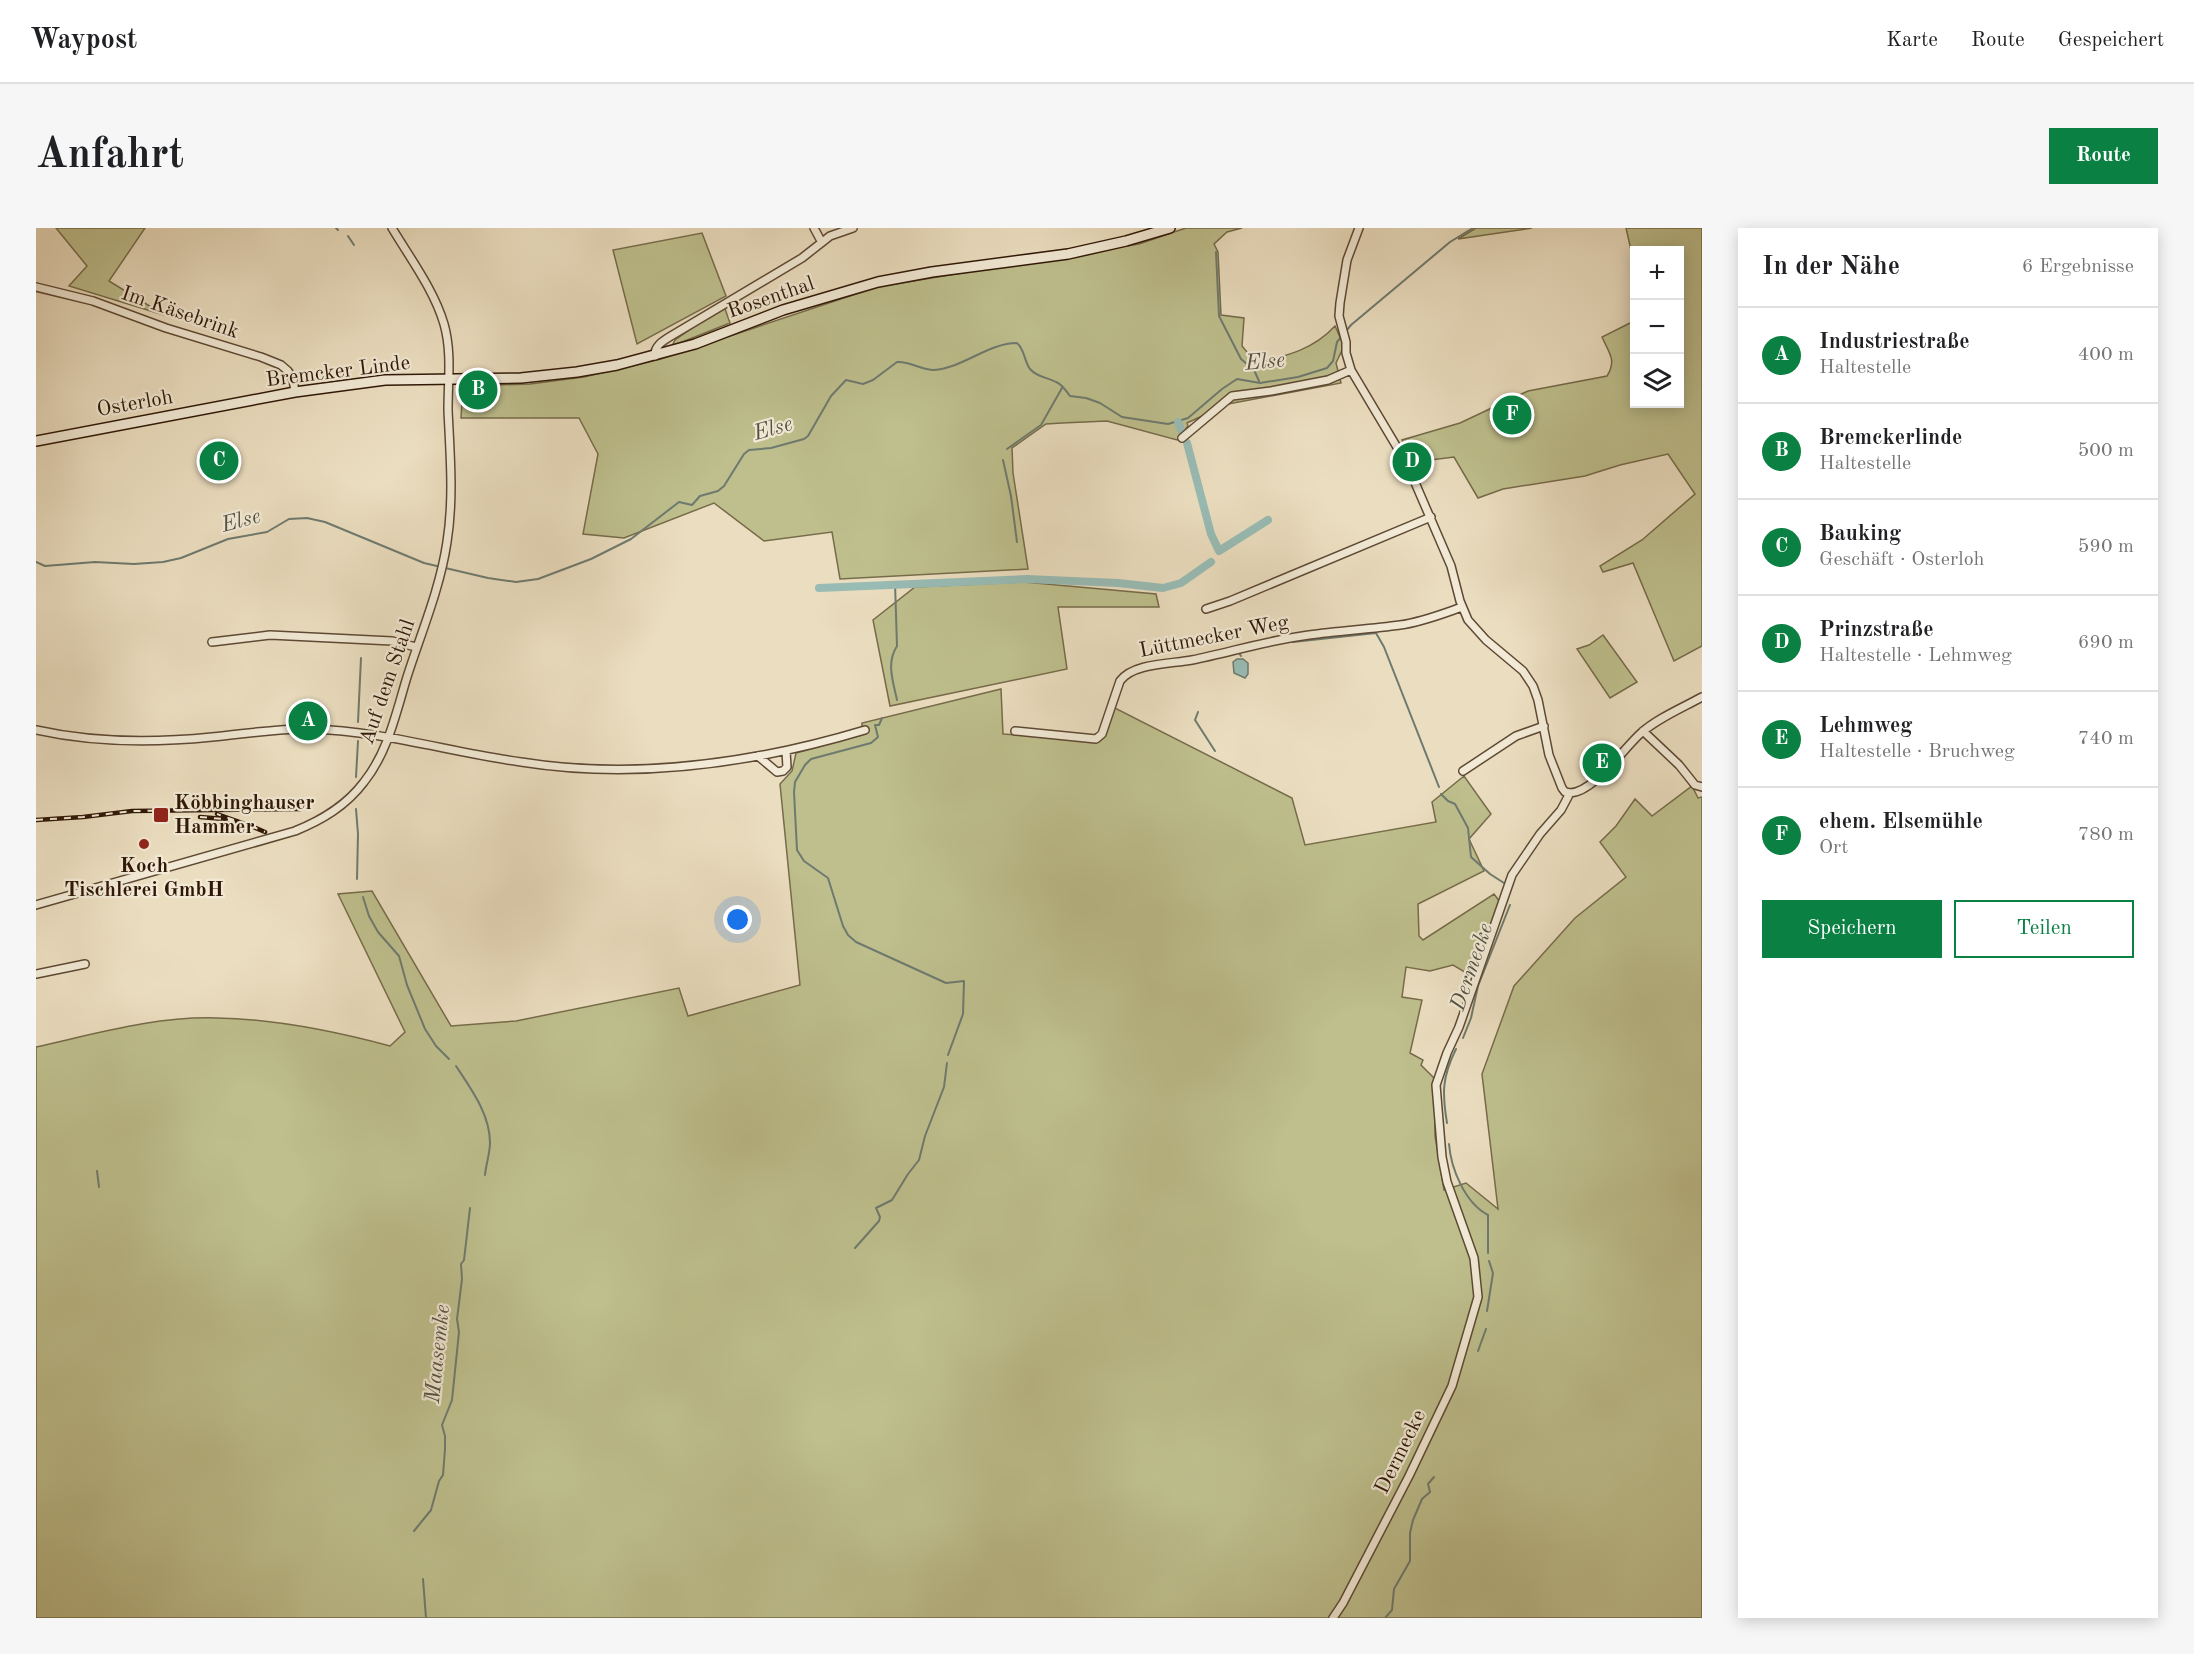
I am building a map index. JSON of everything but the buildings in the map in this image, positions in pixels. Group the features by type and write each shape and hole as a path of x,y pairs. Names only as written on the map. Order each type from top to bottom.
{"main road":[{"name":"Rosenthal","path":"655,356 695,344 783,310 899,278 1068,254 1170,228"},
{"name":"Bremcker Linde","path":"240,403 296,392 385,380 553,375 655,356"},
{"name":"Osterloh","path":"36,441 240,403"}],"street":[{"name":"Auf dem Stahl","path":"36,905 261,842 312,824 330,814 353,796 376,765 389,736 440,574 447,542 451,494 449,353 444,324 437,305 392,228"},
{"path":"814,228 821,241"},
{"path":"655,356 659,345 671,336 802,258 821,241 853,228"},
{"path":"1359,228 1347,260 1342,282 1340,309 1351,370 1407,464 1451,566 1461,604 1476,631 1529,679 1538,700 1546,745 1562,788 1565,792 1577,793 1597,778 1643,731 1702,697"},
{"name":"Im Käsebrink","path":"36,287 93,301 166,328 271,361 288,372 296,392"},
{"path":"1182,438 1232,396 1328,380 1351,370"},
{"path":"1206,609 1431,517"},
{"name":"Lüttmecker Weg","path":"1015,731 1096,739 1102,734 1120,681 1125,674 1135,669 1309,634 1402,625 1423,620 1461,604"},
{"path":"212,642 270,635 392,642 416,647"},
{"path":"1463,771 1516,736 1544,726"},
{"path":"36,730 76,737 136,741 297,729 352,731 549,766 627,768 670,766 758,756 865,730"},
{"path":"1643,731 1680,765 1695,785 1702,787"},
{"path":"758,756 777,772 783,771 787,767 786,751"},
{"name":"Dermecke","path":"1333,1618 1409,1476 1452,1386 1478,1297 1474,1258 1447,1182 1442,1157 1436,1085 1446,1053 1460,1027 1512,875 1561,810 1570,793"},
{"path":"36,974 85,964"}],"green space":[{"path":"56,228 145,228 109,281 164,315 69,286 87,266"},
{"path":"1186,228 1242,228 1227,232 1214,244 1218,252 1221,315 1244,318 1242,346 1256,363 1288,355 1308,346 1318,341 1335,326 1344,346 1336,363 1341,383 1228,404 1187,423 1188,426 1177,440 1107,421 1046,424 1012,448 1013,473 1028,569 840,579 832,532 764,541 714,503 624,538 583,534 598,454 579,418 461,418 463,386 530,384 584,377 661,359 877,287 1139,244"},
{"path":"1476,228 1532,228 1458,239"},
{"path":"1626,228 1702,228 1702,646 1674,661 1633,563 1603,572 1600,566 1642,540 1695,494 1668,454 1585,476 1503,489 1478,498 1454,457 1415,462 1402,440 1460,423 1528,391 1607,376 1612,361 1602,337 1630,323 1630,408 1684,408 1684,246 1630,246"},
{"path":"702,233 726,296 637,344 613,250"},
{"path":"724,306 730,323 672,346 675,340"},
{"path":"1024,582 1156,594 1159,607 1058,607 1067,669 890,706 873,620 915,587"},
{"path":"1603,635 1637,682 1610,698 1577,649 1589,645"},
{"path":"1001,689 1003,734 1101,740 1113,707 1292,798 1305,845 1436,822 1432,802 1464,776 1491,814 1469,839 1484,871 1418,904 1419,936 1423,940 1494,894 1500,902 1473,977 1453,965 1430,971 1406,967 1402,997 1422,1000 1410,1053 1423,1060 1421,1065 1435,1079 1435,1136 1444,1190 1466,1183 1498,1209 1482,1074 1514,986 1575,918 1626,877 1600,842 1616,826 1635,799 1652,816 1692,786 1698,798 1702,797 1702,1618 36,1618 36,1047 148,1023 194,1018 239,1019 304,1027 390,1046 405,1032 338,894 372,891 451,1026 516,1021 679,988 688,1016 800,985 780,784 792,771 796,753 862,735 862,723"}],"water":[{"path":"1243,659 1248,663 1248,674 1245,678 1234,673 1233,662"}],"waterway":[{"name":"Else","path":"36,562 45,566 95,562 134,564 163,562 181,558 228,539 267,532 289,519 307,518 325,522 424,563 516,582 538,579 591,559 631,539 679,502 692,505 700,496 718,491 749,450 771,448 808,436 831,396 846,380 863,384 873,380 897,362 934,370 955,365 996,347 1017,343 1030,369 1039,376 1058,383 1070,396 1100,403 1122,417 1168,424 1188,418 1237,379 1260,383 1298,377 1327,368 1333,361 1337,342 1351,325 1450,242 1473,228"},
{"path":"348,236 354,245"},
{"path":"1216,252 1219,316 1241,359 1254,370 1259,381"},
{"path":"1007,449 1041,425 1062,388"},
{"path":"1178,422 1181,430"},
{"path":"1187,443 1211,534 1219,551 1268,520"},
{"path":"1003,460 1011,496 1017,542"},
{"path":"819,588 1027,579 1118,583 1163,588 1181,583 1211,562"},
{"path":"895,583 897,646 891,666 897,700"},
{"name":"Dermecke","path":"1293,642 1376,633 1384,647 1439,787"},
{"name":"Maasemke","path":"358,722 361,658"},
{"path":"1198,712 1195,720 1215,751"},
{"path":"882,718 879,725 875,725 878,737 871,743 811,759 805,765 795,782 794,792 797,850 804,861 828,878 843,926 856,942 946,983 964,981 963,1014 948,1055"},
{"name":"Maasemke","path":"356,777 358,741"},
{"name":"Dermecke","path":"1441,794 1455,804 1468,828 1471,857 1504,883"},
{"name":"Maasemke","path":"356,809 357,879"},
{"name":"Maasemke","path":"363,897 369,916 378,932 399,956 407,985 425,1029 436,1046 449,1059"},
{"name":"Dermecke","path":"1463,1038 1471,1018 1478,986 1510,905"},
{"name":"Dermecke","path":"1447,1123 1444,1085 1456,1049"},
{"path":"855,1248 879,1221 880,1217 876,1208 892,1200 919,1160 925,1136 944,1087 947,1063"},
{"name":"Maasemke","path":"456,1066 479,1102 487,1122 490,1143 485,1175"},
{"name":"Dermecke","path":"1449,1144 1456,1174 1466,1194 1480,1210 1488,1215 1488,1253"},
{"path":"97,1171 99,1187"},
{"name":"Maasemke","path":"414,1531 431,1510 439,1481 443,1475 445,1436 442,1425 452,1400 459,1332 457,1319 462,1279 461,1264 464,1260 470,1208"},
{"name":"Dermecke","path":"1487,1311 1493,1273 1489,1261"},
{"name":"Dermecke","path":"1478,1351 1486,1329"},
{"name":"Dermecke","path":"1385,1618 1392,1610 1394,1589 1410,1561 1410,1533 1413,1520 1422,1499 1430,1492 1428,1484 1434,1477"},
{"path":"423,1579 426,1618"}],"railway":[{"path":"36,820 132,811 301,809"},
{"path":"200,817 224,819 251,826 217,814"},
{"path":"251,826 265,832"}],"place":[{"name":"Bremckerlinde","path":"478,390"},
{"name":"ehem. Elsemühle","path":"1512,415"},
{"name":"Bauking","path":"219,461"},
{"name":"Prinzstraße","path":"1412,462"},
{"name":"Industriestraße","path":"308,721"},
{"name":"Lehmweg","path":"1602,763"},
{"name":"Köbbinghauser Hammer","path":"161,815"},
{"name":"Koch Tischlerei GmbH","path":"144,844"}]}
